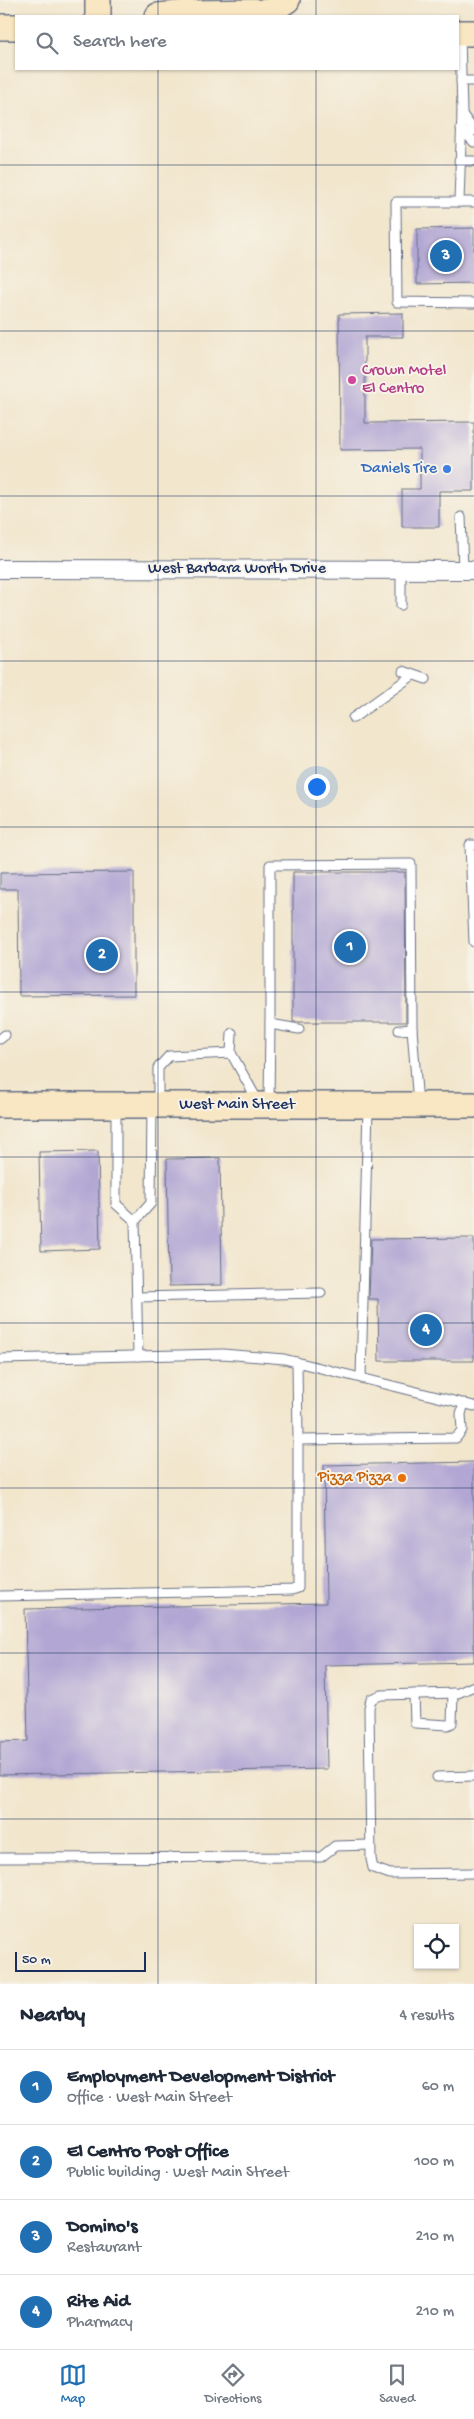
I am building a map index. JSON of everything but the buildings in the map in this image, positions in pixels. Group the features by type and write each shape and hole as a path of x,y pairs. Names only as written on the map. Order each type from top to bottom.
{"street":[{"path":"98,0 98,15"},
{"path":"168,15 268,12 287,0"},
{"path":"0,27 15,27"},
{"name":"West Barbara Worth Drive","path":"0,569 469,569"},
{"name":"West Main Street","path":"0,1105 474,1105"}],"lane":[{"path":"459,202 462,113 461,81 464,33"},
{"path":"461,81 474,81"},
{"path":"462,113 474,131"},
{"path":"461,129 474,142"},
{"path":"460,161 474,161"},
{"path":"474,202 396,202 397,302 474,303"},
{"path":"462,517 469,569"},
{"path":"401,569 401,605"},
{"path":"402,671 426,679"},
{"path":"353,718 413,675"},
{"path":"474,845 470,845 474,942"},
{"path":"264,1105 270,1024 270,865 411,864 412,1029 418,1105"},
{"path":"270,1024 299,1029"},
{"path":"399,1030 412,1029"},
{"path":"232,1033 231,1053 264,1105"},
{"path":"138,1356 136,1221 151,1203 158,1068 169,1056 231,1053"},
{"path":"116,1105 116,1204 136,1221"},
{"path":"361,1378 368,1105"},
{"path":"137,1297 321,1293"},
{"path":"0,1359 223,1354 297,1362 474,1406"},
{"path":"0,1596 284,1590 298,1588 297,1362"},
{"path":"298,1440 456,1438 462,1430 461,1414 464,1404"},
{"path":"474,1686 462,1692 381,1695 371,1699 368,1708 370,1845 374,1868 381,1872 474,1873"},
{"path":"414,1694 415,1724 448,1725 452,1723 453,1718 453,1692"},
{"path":"437,1777 474,1776"},
{"path":"0,1858 321,1857 335,1846 370,1845"}],"place":[{"name":"Domino's","path":"446,256"},
{"name":"Crown Motel El Centro","path":"352,380"},
{"name":"Daniels Tire","path":"447,469"},
{"name":"Employment Development District","path":"350,947"},
{"name":"El Centro Post Office","path":"102,955"},
{"name":"Rite Aid","path":"426,1330"},
{"name":"Pizza Pizza","path":"402,1478"}]}
